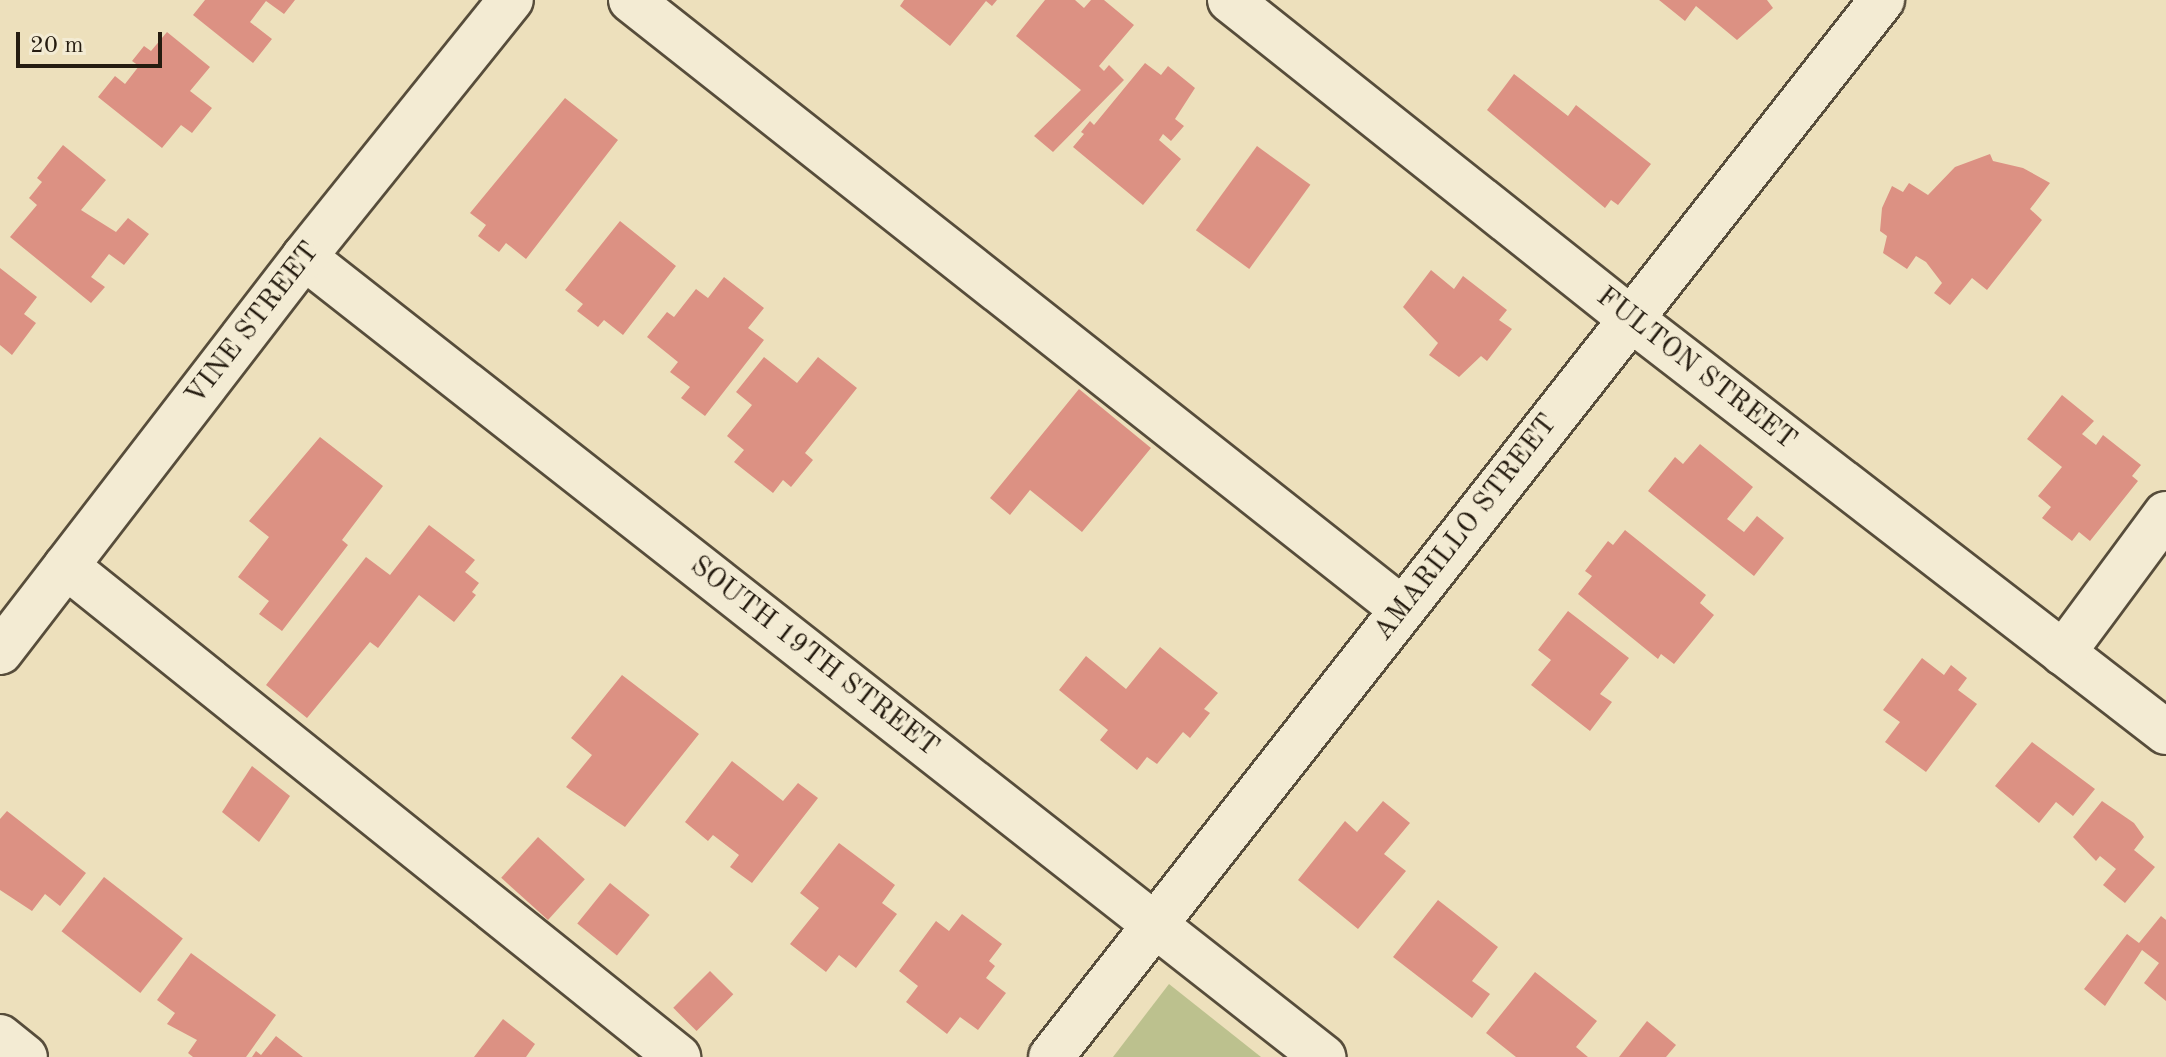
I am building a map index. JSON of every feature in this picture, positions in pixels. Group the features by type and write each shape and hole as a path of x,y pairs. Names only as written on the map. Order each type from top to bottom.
{"street":[{"name":"VINE STREET","path":"0,652 304,257 511,0"},
{"path":"631,0 1402,609"},
{"name":"FULTON STREET","path":"1230,0 1631,319 2166,732"},
{"name":"AMARILLO STREET","path":"1051,1057 1631,319 1872,3"},
{"name":"SOUTH 19TH STREET","path":"304,257 1323,1057"},
{"path":"2063,653 2166,514"},
{"path":"66,566 678,1057"},
{"path":"0,1037 25,1057"}],"green space":[{"path":"1169,984 1261,1057 1113,1057"}],"building":[{"path":"205,0 295,0 284,14 266,1 250,22 272,39 253,63 193,15"},
{"path":"904,0 997,0 992,6 986,1 950,46 900,6"},
{"path":"1045,0 1075,0 1084,8 1091,0 1104,0 1134,25 1099,66 1104,71 1109,65 1124,80 1053,152 1034,136 1081,90 1016,36"},
{"path":"1659,0 1767,0 1773,8 1737,40 1696,6 1685,21"},
{"path":"167,32 210,67 190,91 212,108 192,133 181,125 162,148 98,97 115,76 125,84 139,66 132,61 144,46 151,51"},
{"path":"1145,63 1161,75 1168,66 1195,88 1175,119 1184,126 1171,141 1163,134 1159,140 1181,159 1143,205 1073,147 1090,121 1094,125"},
{"path":"1514,74 1568,116 1576,105 1651,164 1618,205 1611,200 1605,208 1487,110"},
{"path":"565,98 618,140 526,259 506,243 499,252 478,236 486,225 470,213"},
{"path":"63,145 106,180 81,210 116,232 128,218 149,234 124,265 109,254 91,277 105,287 91,303 10,237 37,205 29,198 42,182 37,178"},
{"path":"1257,146 1310,185 1249,269 1196,230"},
{"path":"1990,154 1993,161 2023,168 2050,183 2030,209 2042,220 1987,290 1972,278 1950,305 1934,293 1942,283 1926,262 1916,256 1907,269 1883,253 1887,236 1880,231 1882,208 1892,186 1903,192 1909,183 1928,195 1955,167"},
{"path":"620,221 676,266 623,335 604,320 598,327 577,311 583,304 565,290"},
{"path":"0,268 37,297 24,314 36,323 12,355 0,345"},
{"path":"1431,270 1454,289 1463,276 1507,310 1499,320 1512,329 1487,361 1481,356 1459,377 1429,355 1438,343 1403,307"},
{"path":"724,277 764,308 748,328 764,340 705,416 681,398 690,387 670,372 678,362 647,337 667,312 674,317 696,289 708,298"},
{"path":"764,357 797,383 818,357 857,388 805,453 813,460 791,487 783,480 773,493 734,462 744,450 727,436 752,405 736,392"},
{"path":"1079,389 1151,448 1082,532 1030,490 1010,515 990,498"},
{"path":"2062,395 2094,421 2082,434 2096,445 2103,435 2141,465 2132,476 2138,481 2090,541 2079,532 2072,541 2042,518 2051,507 2038,496 2062,467 2027,439"},
{"path":"320,437 383,486 342,540 348,545 282,631 259,614 269,601 238,577 269,537 249,521"},
{"path":"1700,444 1753,487 1727,519 1744,532 1757,516 1784,538 1754,576 1648,491 1675,457 1683,464"},
{"path":"429,525 475,560 465,572 479,583 472,592 476,595 454,622 419,595 378,648 370,642 307,718 266,685 366,557 390,575"},
{"path":"1625,530 1706,595 1700,603 1714,615 1674,664 1661,654 1658,659 1578,594 1592,576 1585,571 1608,541 1613,545"},
{"path":"1568,611 1629,658 1600,694 1612,702 1590,731 1531,685 1551,660 1538,650"},
{"path":"1160,647 1218,693 1204,709 1210,713 1190,738 1183,732 1157,764 1147,757 1137,770 1100,740 1108,730 1059,690 1086,656 1126,689"},
{"path":"1922,658 1944,675 1951,665 1967,678 1958,690 1977,704 1926,772 1885,742 1900,722 1883,710"},
{"path":"622,675 699,734 625,827 566,787 592,755 571,738"},
{"path":"2032,742 2095,789 2073,816 2056,802 2039,823 1995,786"},
{"path":"732,761 783,801 798,783 818,798 752,883 730,867 739,855 713,835 708,841 685,822"},
{"path":"252,766 290,796 259,842 222,812"},
{"path":"1383,801 1410,823 1384,854 1406,871 1358,929 1298,880 1345,821 1357,832"},
{"path":"2102,801 2134,823 2144,837 2134,850 2155,867 2125,903 2103,885 2116,869 2100,856 2096,861 2073,837"},
{"path":"7,811 86,873 60,906 45,894 32,911 0,890 0,819"},
{"path":"538,837 585,879 548,920 501,878"},
{"path":"839,843 895,885 882,903 897,914 856,968 839,955 826,972 790,944 819,908 800,893"},
{"path":"104,877 183,939 140,993 62,931"},
{"path":"610,883 650,915 617,956 577,923"},
{"path":"1438,900 1498,947 1472,981 1490,994 1472,1018 1393,957"},
{"path":"962,914 1002,944 989,961 995,966 986,978 1006,993 978,1030 960,1017 947,1034 906,1002 918,986 899,971 936,921 949,931"},
{"path":"2161,916 2166,920 2166,1001 2144,983 2159,963 2142,950 2105,1006 2084,989 2127,934 2139,943"},
{"path":"191,953 276,1015 246,1057 193,1057 188,1053 197,1040 167,1024 175,1013 157,1000"},
{"path":"710,971 733,994 697,1031 673,1008"},
{"path":"1535,972 1597,1021 1576,1047 1588,1057 1516,1057 1486,1033"},
{"path":"503,1019 535,1044 526,1057 474,1057"},
{"path":"1647,1021 1676,1045 1666,1057 1619,1057"},
{"path":"276,1036 303,1057 252,1057 256,1051 261,1055"}]}
